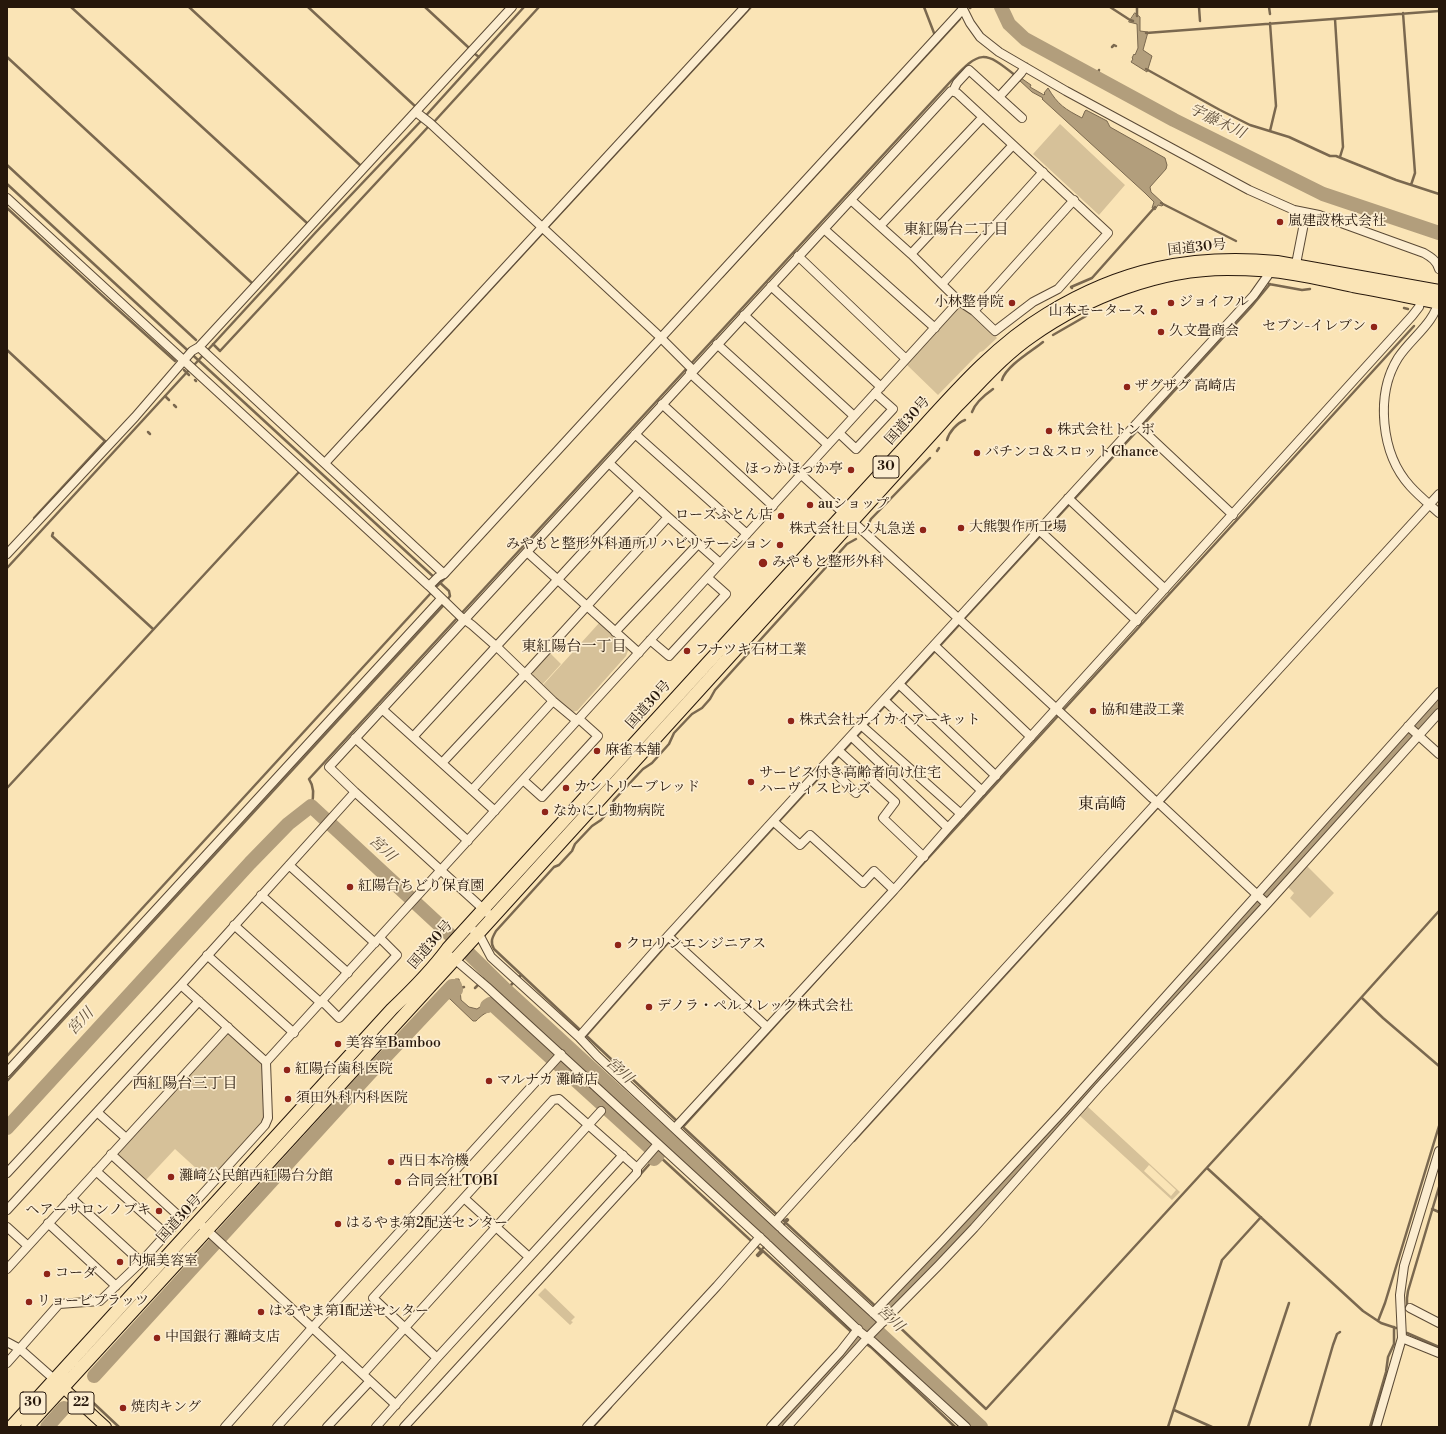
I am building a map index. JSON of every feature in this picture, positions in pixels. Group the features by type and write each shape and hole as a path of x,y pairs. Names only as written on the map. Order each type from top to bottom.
{"highway":[{"name":"国道30号","path":"12,1427 59,1384 209,1233 392,1009 451,954 848,517 977,369 1002,346 1027,327 1068,301 1089,291 1131,275 1176,264 1198,261 1251,259 1296,264 1439,291"},
{"name":"国道30号","path":"848,517 1009,354 1032,336 1072,310 1134,285 1178,274 1226,269 1293,274 1421,299 1439,301"},
{"name":"国道30号","path":"27,1427 59,1384"}],"main road":[{"name":"22","path":"59,1384 106,1427"}],"street":[{"path":"7,554 421,116 512,7"},
{"path":"325,463 544,230 745,7"},
{"path":"436,580 662,340 962,8 977,32 988,45 1066,91 1249,190 1294,210 1332,220 1424,253 1439,266"},
{"path":"999,97 1025,67"},
{"path":"487,913 329,767 382,709 461,617 527,552 662,404 690,368 717,344 744,316 947,94 953,91 957,83 969,70 1022,118"},
{"path":"851,200 960,301 974,311 995,331 1033,302 1058,289 1108,233 1074,200 953,91"},
{"path":"421,116 662,340 802,475 1262,899"},
{"path":"880,226 982,118"},
{"path":"911,254 1013,145"},
{"path":"942,284 1043,172"},
{"path":"7,198 325,463 436,580 444,602 497,647 553,701 598,736 542,797 523,780"},
{"path":"974,311 1074,200"},
{"path":"1296,264 1306,213"},
{"path":"824,229 935,328"},
{"path":"798,256 906,359"},
{"path":"581,1034 776,824 937,647 958,619 1071,501 1136,424 1254,295 1271,272"},
{"path":"771,286 878,390 893,409 856,449 839,434"},
{"path":"678,1125 894,890 1031,737 1060,712 1136,621 1412,316 1419,307 1421,299"},
{"path":"7,1363 59,1304 100,1301 141,1262 181,1218 267,1122 266,1062 378,941 639,652 960,301"},
{"path":"1439,301 1432,316 1398,358 1389,380 1384,413 1384,421 1391,455 1399,471 1410,486 1439,513"},
{"path":"744,316 854,416"},
{"path":"717,344 828,445"},
{"path":"196,354 436,580"},
{"path":"662,404 773,506"},
{"path":"1136,424 1233,515"},
{"path":"635,434 747,534"},
{"path":"609,463 720,563"},
{"path":"413,737 639,491"},
{"path":"779,1222 936,1044 1160,804 1439,494"},
{"path":"1071,501 1165,589"},
{"path":"442,762 525,674 668,517"},
{"path":"1041,532 1136,621"},
{"path":"615,632 698,544"},
{"path":"527,552 639,652"},
{"path":"650,640 669,656 726,594 708,578"},
{"path":"7,1072 444,602"},
{"path":"937,647 1031,737"},
{"path":"901,686 996,776"},
{"path":"878,1316 974,1228 1262,899 1414,731 1439,692"},
{"path":"472,790 553,701"},
{"path":"887,702 982,791"},
{"path":"382,709 495,811"},
{"path":"786,1427 942,1241 1062,1112 1195,962 1262,899 1414,731 1439,714"},
{"path":"863,727 961,814"},
{"path":"1414,731 1439,754"},
{"path":"356,738 468,841"},
{"path":"853,739 948,828"},
{"path":"840,752 894,802 883,818 924,857"},
{"path":"828,766 856,793"},
{"path":"7,1173 181,985 355,792"},
{"path":"776,824 800,845 810,835 863,883 874,871 894,890"},
{"path":"234,925 339,1018 397,955 378,941 289,865"},
{"path":"261,895 348,973"},
{"path":"470,933 481,938 491,957 516,980 581,1034 597,1056 678,1125 878,1316"},
{"path":"670,938 767,1027"},
{"path":"451,954 488,987 556,1059 756,1241 767,1244 862,1336 966,1427"},
{"path":"208,955 294,1033"},
{"path":"181,985 266,1062"},
{"path":"7,1210 199,1001"},
{"path":"7,1269 228,1027"},
{"path":"225,1427 312,1328 556,1059"},
{"path":"438,1358 373,1298 553,1100 559,1098 637,1168"},
{"path":"363,1374 601,1111"},
{"path":"97,1112 126,1138"},
{"path":"404,1427 637,1173 637,1168 654,1148"},
{"path":"1376,1427 1402,1338 1400,1295 1404,1266 1439,1151"},
{"path":"111,1154 181,1218"},
{"path":"376,1427 622,1156"},
{"path":"96,1171 166,1234"},
{"path":"71,1198 141,1262"},
{"path":"464,1198 529,1257"},
{"path":"48,1223 116,1286"},
{"path":"7,1227 28,1246"},
{"path":"209,1233 396,1405"},
{"path":"587,1427 717,1286 756,1241"},
{"path":"1410,1308 1439,1323"},
{"path":"771,1427 862,1336"},
{"path":"1402,1338 1439,1353"},
{"path":"7,1342 20,1349 59,1384"},
{"path":"277,1427 342,1355"},
{"path":"327,1427 370,1381"}],"shaded area":[{"path":"1135,13 1140,17 1140,31 1148,32 1143,50 1152,56 1147,72 1131,62 1138,48 1137,24 1129,22"},
{"path":"1021,78 1031,85 1030,87 1044,95 1048,88 1059,103 1076,115 1082,118 1086,110 1107,121 1110,127 1165,158 1167,165 1166,169 1150,187 1151,192 1164,204 1162,206 1158,205 1155,210 1152,208 1154,202 1145,193 1042,99 1043,98 1032,92 1019,80"},
{"path":"1060,124 1125,185 1099,215 1033,154"},
{"path":"960,306 977,317 997,338 980,352 938,395 906,364"},
{"path":"600,622 629,648 626,656 577,711 571,712 543,685"},
{"path":"549,652 561,664 542,685 533,676 533,670"},
{"path":"1307,866 1334,893 1310,918 1290,898 1294,893 1288,887"},
{"path":"456,979 459,979 461,1000 469,1007 477,1009 490,1000 495,1001 504,1011 500,1015 493,1012 487,1012 476,1021 473,1021 450,999 441,994"},
{"path":"228,1032 263,1063 264,1122 210,1181 175,1149 145,1181 116,1154"},
{"path":"1087,1106 1180,1192 1172,1200 1079,1115","holes":["1149,1165 1176,1190 1171,1196 1144,1171"]},
{"path":"545,1288 575,1317 571,1321 573,1322 570,1325 538,1295"}],"waterway":[{"path":"71,7 307,223"},
{"path":"189,7 360,165"},
{"path":"308,7 416,107"},
{"path":"425,7 468,47"},
{"path":"195,364 316,232 421,121 524,7"},
{"path":"433,123 539,7"},
{"path":"361,430 751,7"},
{"path":"924,7 934,33"},
{"name":"宇藤木川","path":"1001,7 1009,24 1025,39 1174,120 1323,194 1439,233"},
{"path":"1110,7 1133,21"},
{"path":"1137,7 1137,16"},
{"path":"1199,7 1200,21"},
{"path":"1269,7 1270,14"},
{"path":"1146,33 1439,11"},
{"path":"1403,13 1415,173 1411,185"},
{"path":"722,277 960,19"},
{"path":"1335,19 1343,147 1340,157"},
{"path":"1270,23 1276,106 1270,131"},
{"path":"1112,47 1114,45 1116,46"},
{"path":"475,54 479,57"},
{"path":"7,57 252,283"},
{"path":"311,806 313,792 309,779 951,81 969,63 982,57 996,61 1016,76"},
{"path":"1146,69 1250,125 1289,137 1330,156 1336,156 1396,180 1439,194"},
{"name":"宇藤木川","path":"1096,78 1099,70"},
{"path":"213,344 220,351 428,127"},
{"path":"7,165 196,340"},
{"path":"7,184 449,591 450,596 442,607 7,1081"},
{"path":"1161,203 1236,241"},
{"path":"1072,288 1071,287 1092,278 1155,207"},
{"path":"7,208 175,361"},
{"path":"1269,284 1302,290 1310,289"},
{"path":"1143,425 1251,307 1270,284"},
{"path":"1404,308 1408,309"},
{"path":"1053,335 1086,315"},
{"path":"900,889 1414,326"},
{"path":"1002,380 1004,375 1014,364 1043,342"},
{"path":"7,350 106,442"},
{"path":"184,370 189,375"},
{"path":"7,568 188,371"},
{"path":"972,412 978,402 993,389"},
{"path":"165,396 169,400"},
{"path":"947,440 954,428 965,420"},
{"path":"964,619 1137,431"},
{"path":"34,518 105,441"},
{"path":"867,527 871,519 930,458"},
{"path":"7,788 298,473"},
{"path":"53,533 52,536 153,629"},
{"path":"678,1122 494,949 492,944 493,938 496,931 554,867 559,865 572,851 575,844 610,810 614,800 669,744 674,733 692,714 702,708 710,699 715,690 847,544 856,539"},
{"path":"437,586 448,575"},
{"path":"7,1056 430,594"},
{"path":"586,1036 674,936 959,625"},
{"path":"854,1141 1275,679"},
{"path":"777,1427 858,1338 950,1243 1299,860 1439,702"},
{"name":"宮川","path":"7,1128 250,863 288,824 311,806 447,932 506,990 773,1235"},
{"path":"892,1320 986,1409 1289,1078 1439,911"},
{"path":"683,1127 863,929"},
{"path":"483,979 488,973"},
{"path":"503,993 521,975"},
{"path":"475,988 479,984"},
{"path":"94,1376 370,1073 452,986 455,986 456,990"},
{"path":"457,989 464,987"},
{"path":"1362,998 1439,1066"},
{"path":"487,1006 490,1004 493,1005 658,1155 654,1159"},
{"path":"1378,1321 1385,1303 1439,1126"},
{"path":"683,1127 785,1222"},
{"path":"658,1155 760,1249"},
{"path":"639,1176 654,1159"},
{"path":"1207,1168 1363,1311 1381,1323 1396,1328"},
{"path":"1407,1308 1408,1291 1439,1187"},
{"path":"1432,1209 1439,1212"},
{"path":"1168,1427 1222,1260 1261,1217"},
{"name":"宮川","path":"757,1255 788,1220 787,1219 784,1221"},
{"path":"787,1224 885,1315"},
{"name":"宮川","path":"775,1237 981,1427"},
{"path":"763,1251 858,1338 872,1348 955,1427"},
{"path":"757,1255 758,1256 763,1251"},
{"path":"1248,1427 1289,1303"},
{"path":"1370,1427 1386,1372 1388,1357 1394,1344 1394,1327"},
{"path":"1309,1427 1333,1345 1337,1334 1340,1332"},
{"path":"1407,1333 1439,1347"},
{"path":"85,1395 119,1427"},
{"path":"593,1427 611,1407"},
{"path":"47,1427 64,1408"},
{"path":"1174,1410 1212,1427"}],"place":[{"name":"嵐建設株式会社","path":"1280,222"},
{"name":"小林整骨院","path":"1012,303"},
{"name":"ジョイフル","path":"1171,303"},
{"name":"山本モータース","path":"1154,312"},
{"name":"セブン-イレブン","path":"1374,327"},
{"name":"久文畳商会","path":"1161,332"},
{"name":"ザグザグ 高崎店","path":"1127,387"},
{"name":"株式会社トンボ","path":"1049,431"},
{"name":"パチンコ＆スロットChance","path":"977,453"},
{"name":"ほっかほっか亭","path":"851,470"},
{"name":"auショップ","path":"810,505"},
{"name":"ローズふとん店","path":"781,516"},
{"name":"大熊製作所工場","path":"961,528"},
{"name":"株式会社日ノ丸急送","path":"923,530"},
{"name":"みやもと整形外科通所リハビリテーション","path":"780,545"},
{"name":"みやもと整形外科","path":"763,563"},
{"name":"フナツキ石材工業","path":"687,651"},
{"name":"協和建設工業","path":"1093,711"},
{"name":"株式会社ナイカイアーキット","path":"791,721"},
{"name":"麻雀本舗","path":"597,751"},
{"name":"サービス付き高齢者向け住宅 ハーヴィスヒルズ","path":"751,782"},
{"name":"カントリーブレッド","path":"566,788"},
{"name":"なかにし動物病院","path":"545,812"},
{"name":"紅陽台ちどり保育園","path":"350,887"},
{"name":"クロリンエンジニアス","path":"618,945"},
{"name":"デノラ・ペルメレック株式会社","path":"649,1007"},
{"name":"美容室Bamboo","path":"338,1044"},
{"name":"紅陽台歯科医院","path":"287,1070"},
{"name":"マルナカ 灘崎店","path":"489,1081"},
{"name":"須田外科内科医院","path":"288,1099"},
{"name":"西日本冷機","path":"391,1162"},
{"name":"灘崎公民館西紅陽台分館","path":"171,1177"},
{"name":"合同会社TOBI","path":"398,1182"},
{"name":"ヘアーサロンノブキ","path":"159,1211"},
{"name":"はるやま第2配送センター","path":"338,1224"},
{"name":"内堀美容室","path":"120,1262"},
{"name":"コーダ","path":"47,1274"},
{"name":"リョービプラッツ","path":"29,1302"},
{"name":"はるやま第1配送センター","path":"261,1312"},
{"name":"中国銀行 灘崎支店","path":"157,1338"},
{"name":"焼肉キング","path":"123,1408"}],"district":[{"name":"東紅陽台二丁目","path":"956,230"},
{"name":"東紅陽台一丁目","path":"574,647"},
{"name":"東高崎","path":"1102,805"},
{"name":"西紅陽台三丁目","path":"185,1084"}]}
